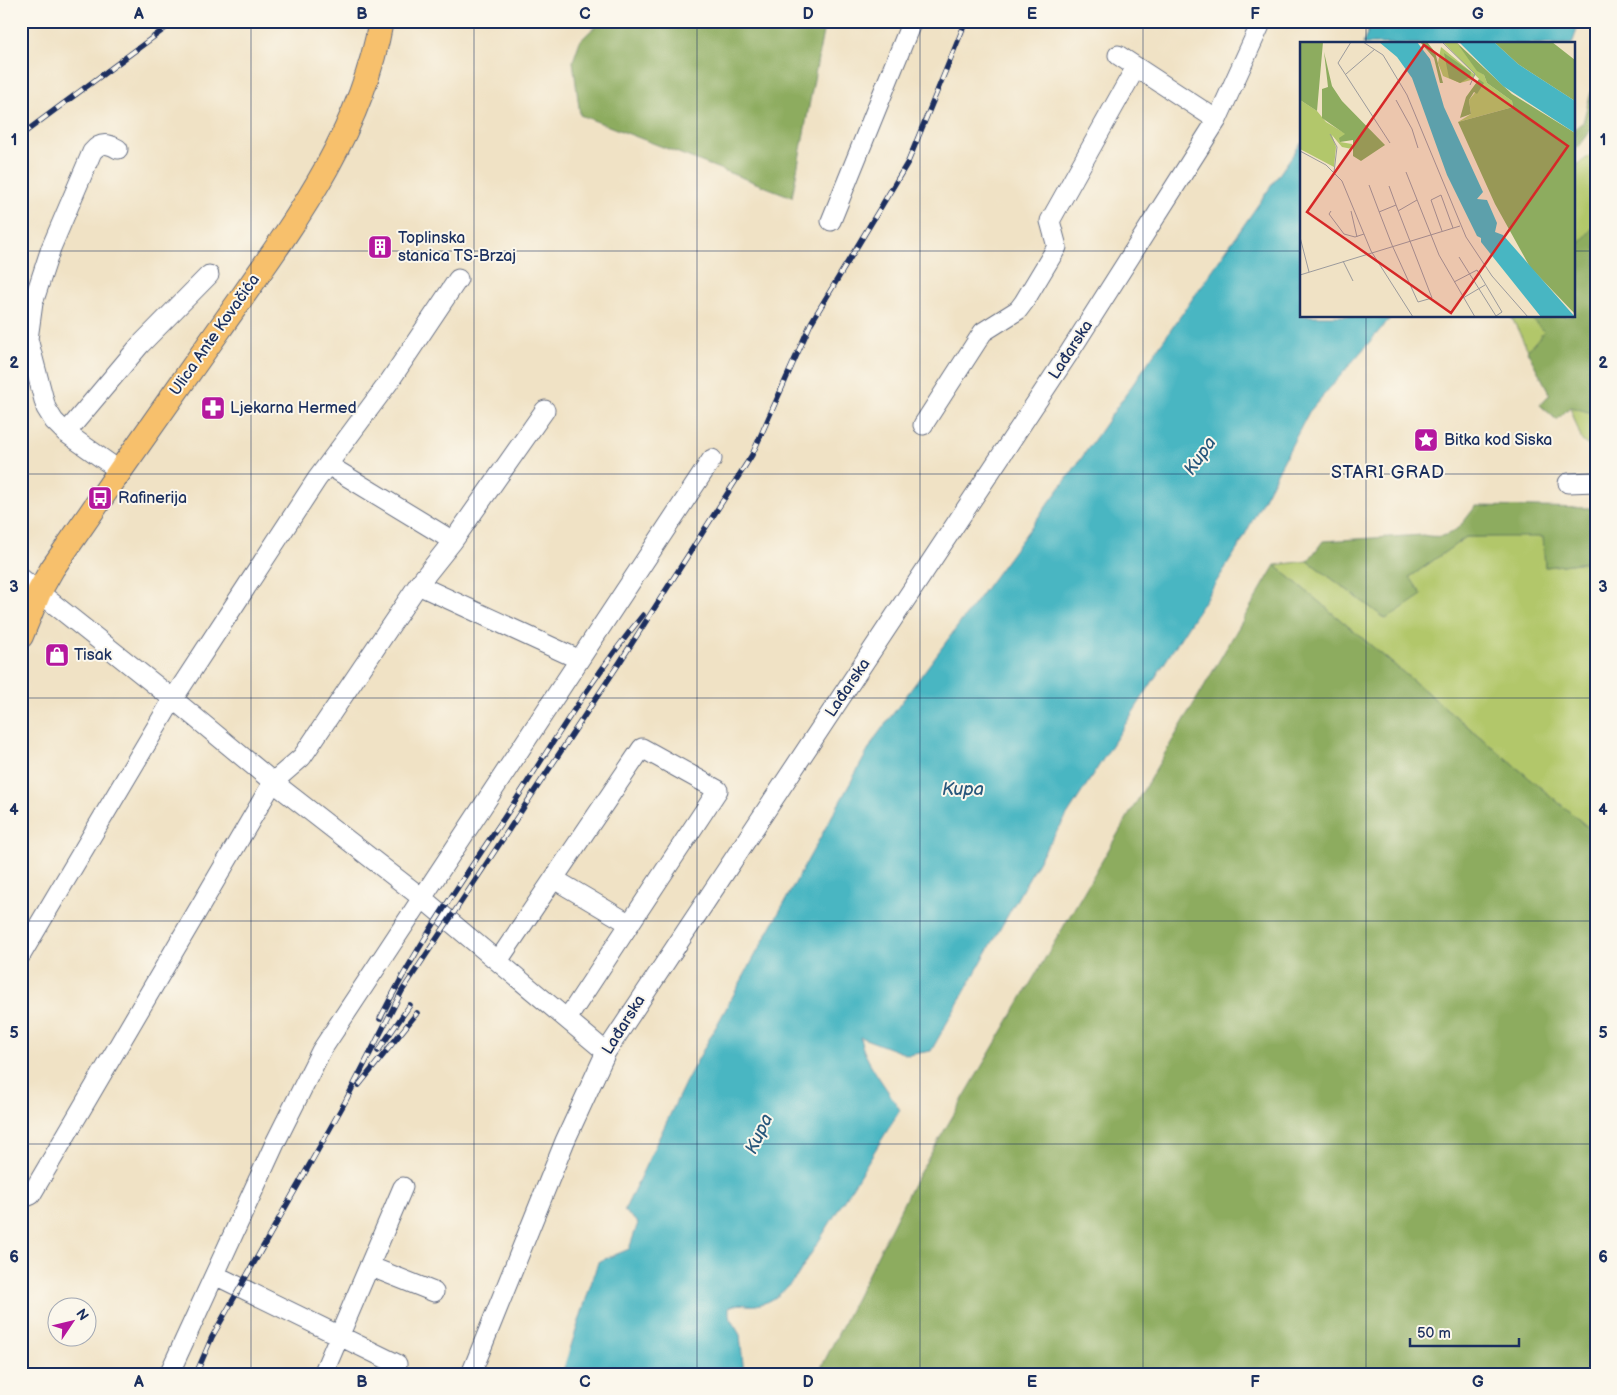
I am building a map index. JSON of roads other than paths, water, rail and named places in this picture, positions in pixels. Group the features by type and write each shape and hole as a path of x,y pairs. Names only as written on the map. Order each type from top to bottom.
{"main road":[{"name":"Ulica Ante Kovačića","path":"21,636 30,585 52,569 264,265 329,166 345,136 364,86 381,21"}],"street":[{"path":"831,221 912,21"},
{"name":"Lađarska","path":"471,1374 565,1140 606,1052 752,828 893,621 1069,353 1217,120 1262,21"},
{"path":"1118,54 1217,120"},
{"path":"923,425 983,332 1018,310 1024,302 1056,247 1050,221 1136,67"},
{"path":"118,149 103,144 97,146 92,152 51,248 33,304 28,339 36,376 46,408 66,433 120,471"},
{"path":"66,433 140,345 209,275"},
{"path":"21,955 173,699 328,465 389,382 458,279"},
{"path":"21,1199 31,1195 273,782 302,757 418,585 453,541 545,410"},
{"path":"170,1374 276,1141 321,1051 578,659 712,459"},
{"path":"328,465 453,541"},
{"path":"1568,483 1596,482"},
{"path":"30,585 273,782 422,898 606,1052"},
{"path":"418,585 578,659"},
{"path":"498,961 642,748 718,790 566,1019"},
{"path":"554,879 630,924"},
{"path":"323,1374 403,1187"},
{"path":"369,1266 434,1292"},
{"path":"215,1275 397,1364 392,1374"}],"water":[{"path":"1372,21 1580,21 1573,42 1364,42"},
{"name":"Kupa","path":"1300,144 1300,318 1390,318 1309,412 1238,548 1043,853 931,1051 908,1055 860,1037 871,1065 900,1110 796,1278 778,1295 763,1304 737,1304 729,1307 729,1316 740,1335 744,1374 562,1374 598,1262 629,1249 638,1223 624,1211 686,1081 875,738 1071,473"}],"railway":[{"path":"21,135 175,21"},
{"path":"196,1374 212,1337 345,1102 402,991 620,662 752,455 811,323 908,162 966,21"},
{"path":"380,1019 394,991 443,910 591,685 643,615"},
{"path":"378,1051 410,1005"},
{"path":"359,1085 417,1013"}],"place":[{"name":"Toplinska stanica TS-Brzaj","path":"380,247"},
{"name":"Ljekarna Hermed","path":"213,408"},
{"name":"Bitka kod Siska","path":"1426,440"},
{"name":"Rafinerija","path":"100,498"},
{"name":"Tisak","path":"57,655"}],"district":[{"name":"STARI GRAD","path":"1388,472"}]}
